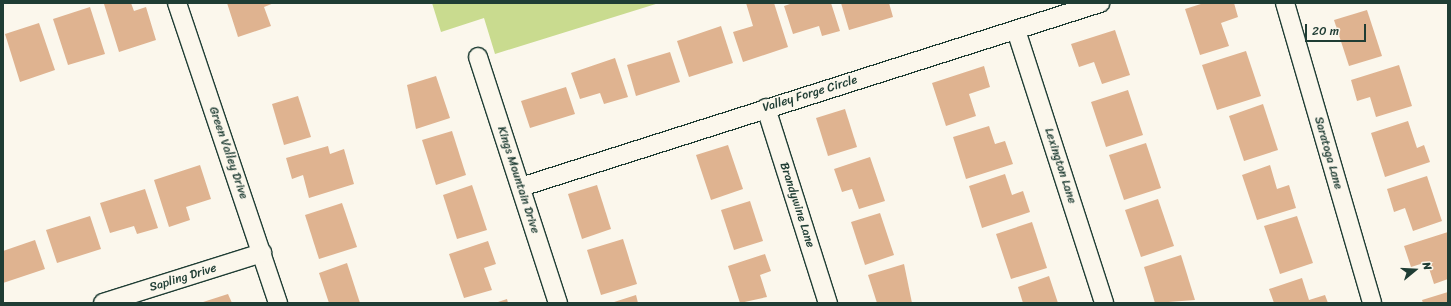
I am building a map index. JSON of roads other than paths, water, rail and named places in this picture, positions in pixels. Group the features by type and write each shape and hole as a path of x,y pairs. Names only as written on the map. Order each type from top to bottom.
{"street":[{"name":"Green Valley Drive","path":"178,3 278,303"},
{"name":"Valley Forge Circle","path":"521,188 766,108 1100,3"},
{"name":"Saratoga Lane","path":"1285,3 1372,303"},
{"name":"Lexington Lane","path":"1016,30 1104,303"},
{"name":"Kings Mountain Drive","path":"478,57 558,303"},
{"name":"Brandywine Lane","path":"766,108 828,303"},
{"name":"Sapling Drive","path":"103,303 262,253"}]}
